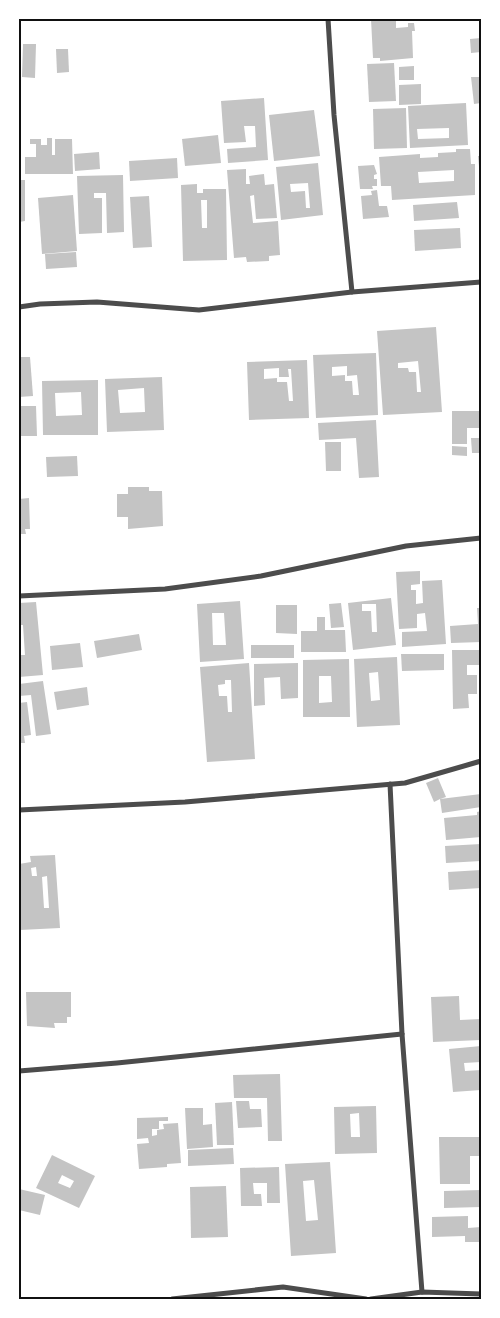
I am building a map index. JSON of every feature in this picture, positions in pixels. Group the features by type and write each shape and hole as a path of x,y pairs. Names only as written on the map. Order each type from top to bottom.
{"street":[{"path":"328,19 334,115 352,292"},
{"path":"19,307 40,304 97,302 199,310 352,292 481,282"},
{"path":"19,596 165,589 261,576 406,546 481,538"},
{"path":"19,810 185,802 405,783 481,761"},
{"path":"390,784 402,1034 422,1292"},
{"path":"19,1071 402,1034"},
{"path":"172,1299 283,1287 366,1299"},
{"path":"371,1299 422,1292 481,1294"}],"building":[{"path":"371,19 396,19 396,28 408,27 408,23 414,23 415,31 412,31 413,58 380,61 380,58 373,58"},
{"path":"481,38 481,52 471,53 470,39"},
{"path":"23,44 36,44 35,78 22,77"},
{"path":"56,49 68,49 69,72 57,73"},
{"path":"394,63 396,101 369,102 367,64"},
{"path":"414,66 414,80 399,80 399,67"},
{"path":"471,77 481,77 481,103 474,104"},
{"path":"421,84 421,104 399,105 399,85"},
{"path":"264,98 268,160 228,163 227,149 256,147 255,126 244,126 246,142 224,143 221,101"},
{"path":"466,103 468,145 410,148 408,106","holes":["449,128 449,138 418,139 417,129"]},
{"path":"406,108 407,148 374,149 373,109"},
{"path":"314,110 320,156 274,161 269,115"},
{"path":"218,135 221,163 185,166 182,139"},
{"path":"47,138 52,138 52,155 55,155 55,139 72,139 73,174 25,174 25,157 36,157 36,144 30,144 30,139 41,139 41,145 47,145"},
{"path":"456,149 470,149 471,164 475,164 475,195 392,200 391,186 381,186 379,157 420,154 420,158 438,157 438,153 456,152","holes":["454,170 454,181 419,183 418,172"]},
{"path":"99,152 100,169 75,171 74,154"},
{"path":"478,156 481,156 481,177 480,177"},
{"path":"177,158 178,178 130,181 129,161"},
{"path":"318,163 323,215 281,220 276,167","holes":["308,183 310,208 306,208 305,191 291,192 290,184"]},
{"path":"374,165 377,174 374,175 374,179 377,179 377,186 372,186 373,189 360,189 358,166"},
{"path":"246,169 246,184 250,184 249,176 264,174 265,185 274,184 277,218 256,219 254,195 250,196 253,223 278,221 280,255 269,256 269,261 247,262 246,257 234,258 227,170"},
{"path":"123,175 124,232 107,233 106,193 94,193 94,198 102,198 102,233 79,234 77,176"},
{"path":"19,180 25,180 25,221 19,222"},
{"path":"197,184 197,193 203,193 203,189 226,189 227,260 183,261 181,185","holes":["201,200 207,200 207,228 202,228"]},
{"path":"377,190 379,206 387,206 389,217 363,219 361,196 372,195 371,191"},
{"path":"73,195 77,251 42,254 38,198"},
{"path":"149,196 152,247 133,248 130,197"},
{"path":"457,202 459,218 414,221 413,205"},
{"path":"460,228 461,248 415,251 414,230"},
{"path":"76,252 77,267 46,269 45,254"},
{"path":"436,327 442,412 383,415 377,331","holes":["418,361 421,392 417,392 416,372 409,372 408,368 398,368 398,363"]},
{"path":"376,353 378,415 316,418 313,355","holes":["347,366 347,376 357,375 359,395 353,395 352,381 345,381 345,375 332,376 332,367"]},
{"path":"19,357 30,357 33,396 19,397"},
{"path":"307,360 309,418 249,420 247,362","holes":["279,368 279,377 289,377 288,369 291,369 293,401 289,401 287,382 277,382 277,378 264,379 264,369"]},
{"path":"162,377 164,430 107,432 105,379","holes":["144,388 145,412 120,413 118,390"]},
{"path":"98,380 98,435 43,435 42,381","holes":["81,392 82,415 56,416 55,393"]},
{"path":"19,406 36,406 37,436 19,436"},
{"path":"452,411 481,411 481,428 467,428 467,444 452,444"},
{"path":"376,420 379,477 359,478 356,438 319,440 318,423"},
{"path":"471,438 481,438 481,453 472,453"},
{"path":"325,442 341,442 341,471 326,471"},
{"path":"452,446 467,447 467,456 452,455"},
{"path":"77,456 78,476 47,477 46,457"},
{"path":"128,487 149,487 149,491 162,491 163,526 128,529 128,517 117,517 117,494 128,494"},
{"path":"29,498 30,529 25,529 26,534 19,534 19,499"},
{"path":"420,571 420,584 411,585 411,590 416,590 416,604 423,603 422,581 442,580 446,644 402,647 402,632 427,631 425,613 417,614 417,628 399,629 396,572"},
{"path":"391,598 396,645 353,650 348,603","holes":["362,604 376,604 377,632 372,632 371,611 362,611"]},
{"path":"240,601 244,659 200,662 197,604","holes":["212,613 224,613 226,645 213,645"]},
{"path":"36,602 43,675 19,677 19,655 25,655 23,625 19,625 19,603"},
{"path":"341,603 344,627 331,628 329,604"},
{"path":"276,605 297,605 297,634 276,633"},
{"path":"477,608 481,608 481,642 451,643 450,626 478,624"},
{"path":"317,617 325,617 325,630 345,630 346,652 301,652 301,631 317,631"},
{"path":"139,634 142,650 97,658 94,641"},
{"path":"80,643 83,667 52,670 50,646"},
{"path":"251,645 294,645 294,658 251,658"},
{"path":"452,650 481,650 481,665 467,665 467,675 477,675 477,694 468,694 469,708 453,709"},
{"path":"401,654 444,654 444,670 402,671"},
{"path":"397,657 400,725 357,727 354,659","holes":["378,672 380,700 371,701 369,673"]},
{"path":"349,659 350,717 303,717 303,660","holes":["319,676 331,676 332,702 319,703"]},
{"path":"249,663 255,759 207,762 200,667","holes":["225,680 231,680 232,712 228,712 227,696 219,696 218,685 225,684"]},
{"path":"298,663 298,698 281,699 280,677 264,678 265,705 254,706 254,664"},
{"path":"43,681 51,734 36,736 31,695 19,696 19,684"},
{"path":"87,687 89,705 57,710 54,692"},
{"path":"27,702 31,735 24,736 25,743 19,743 19,703"},
{"path":"438,778 446,797 434,802 426,783"},
{"path":"481,794 481,807 442,813 440,799"},
{"path":"481,811 481,837 446,840 444,818 477,815 477,812"},
{"path":"481,844 481,861 446,863 445,846"},
{"path":"55,855 60,928 20,930 19,864 31,862 30,856","holes":["36,867 37,876 32,876 31,868","47,876 49,908 44,908 42,877"]},
{"path":"481,870 481,888 449,890 448,872"},
{"path":"26,992 71,992 71,1017 67,1017 67,1023 54,1023 55,1028 27,1026"},
{"path":"459,996 460,1020 481,1019 481,1040 433,1042 431,997"},
{"path":"20,1013 21,1026 19,1026"},
{"path":"481,1046 481,1062 464,1063 465,1071 481,1070 481,1090 453,1092 449,1049"},
{"path":"280,1074 282,1141 268,1141 267,1098 234,1098 233,1075"},
{"path":"236,1101 249,1101 250,1109 261,1109 262,1127 238,1128"},
{"path":"232,1102 234,1145 217,1145 215,1103"},
{"path":"376,1106 377,1153 335,1154 334,1107","holes":["359,1113 360,1137 351,1137 350,1114"]},
{"path":"185,1108 203,1108 203,1125 212,1124 213,1147 187,1149"},
{"path":"168,1117 168,1121 159,1121 159,1129 152,1129 152,1136 157,1135 157,1130 164,1129 163,1124 178,1123 181,1163 167,1164 167,1167 139,1169 137,1144 149,1143 148,1138 137,1139 137,1118"},
{"path":"439,1137 481,1137 481,1156 470,1156 470,1184 440,1184"},
{"path":"233,1148 234,1164 188,1166 188,1150"},
{"path":"52,1155 95,1176 79,1208 36,1188","holes":["62,1175 74,1181 70,1188 58,1183"]},
{"path":"330,1162 336,1253 291,1256 285,1164","holes":["314,1180 318,1220 306,1221 303,1181"]},
{"path":"279,1167 280,1203 267,1203 267,1183 253,1183 254,1194 261,1194 262,1206 241,1206 240,1168"},
{"path":"226,1186 228,1237 191,1238 190,1187"},
{"path":"19,1189 45,1195 40,1215 19,1210"},
{"path":"481,1190 481,1207 444,1208 444,1191"},
{"path":"468,1216 468,1228 481,1227 481,1242 465,1242 465,1236 432,1237 432,1217"}]}
